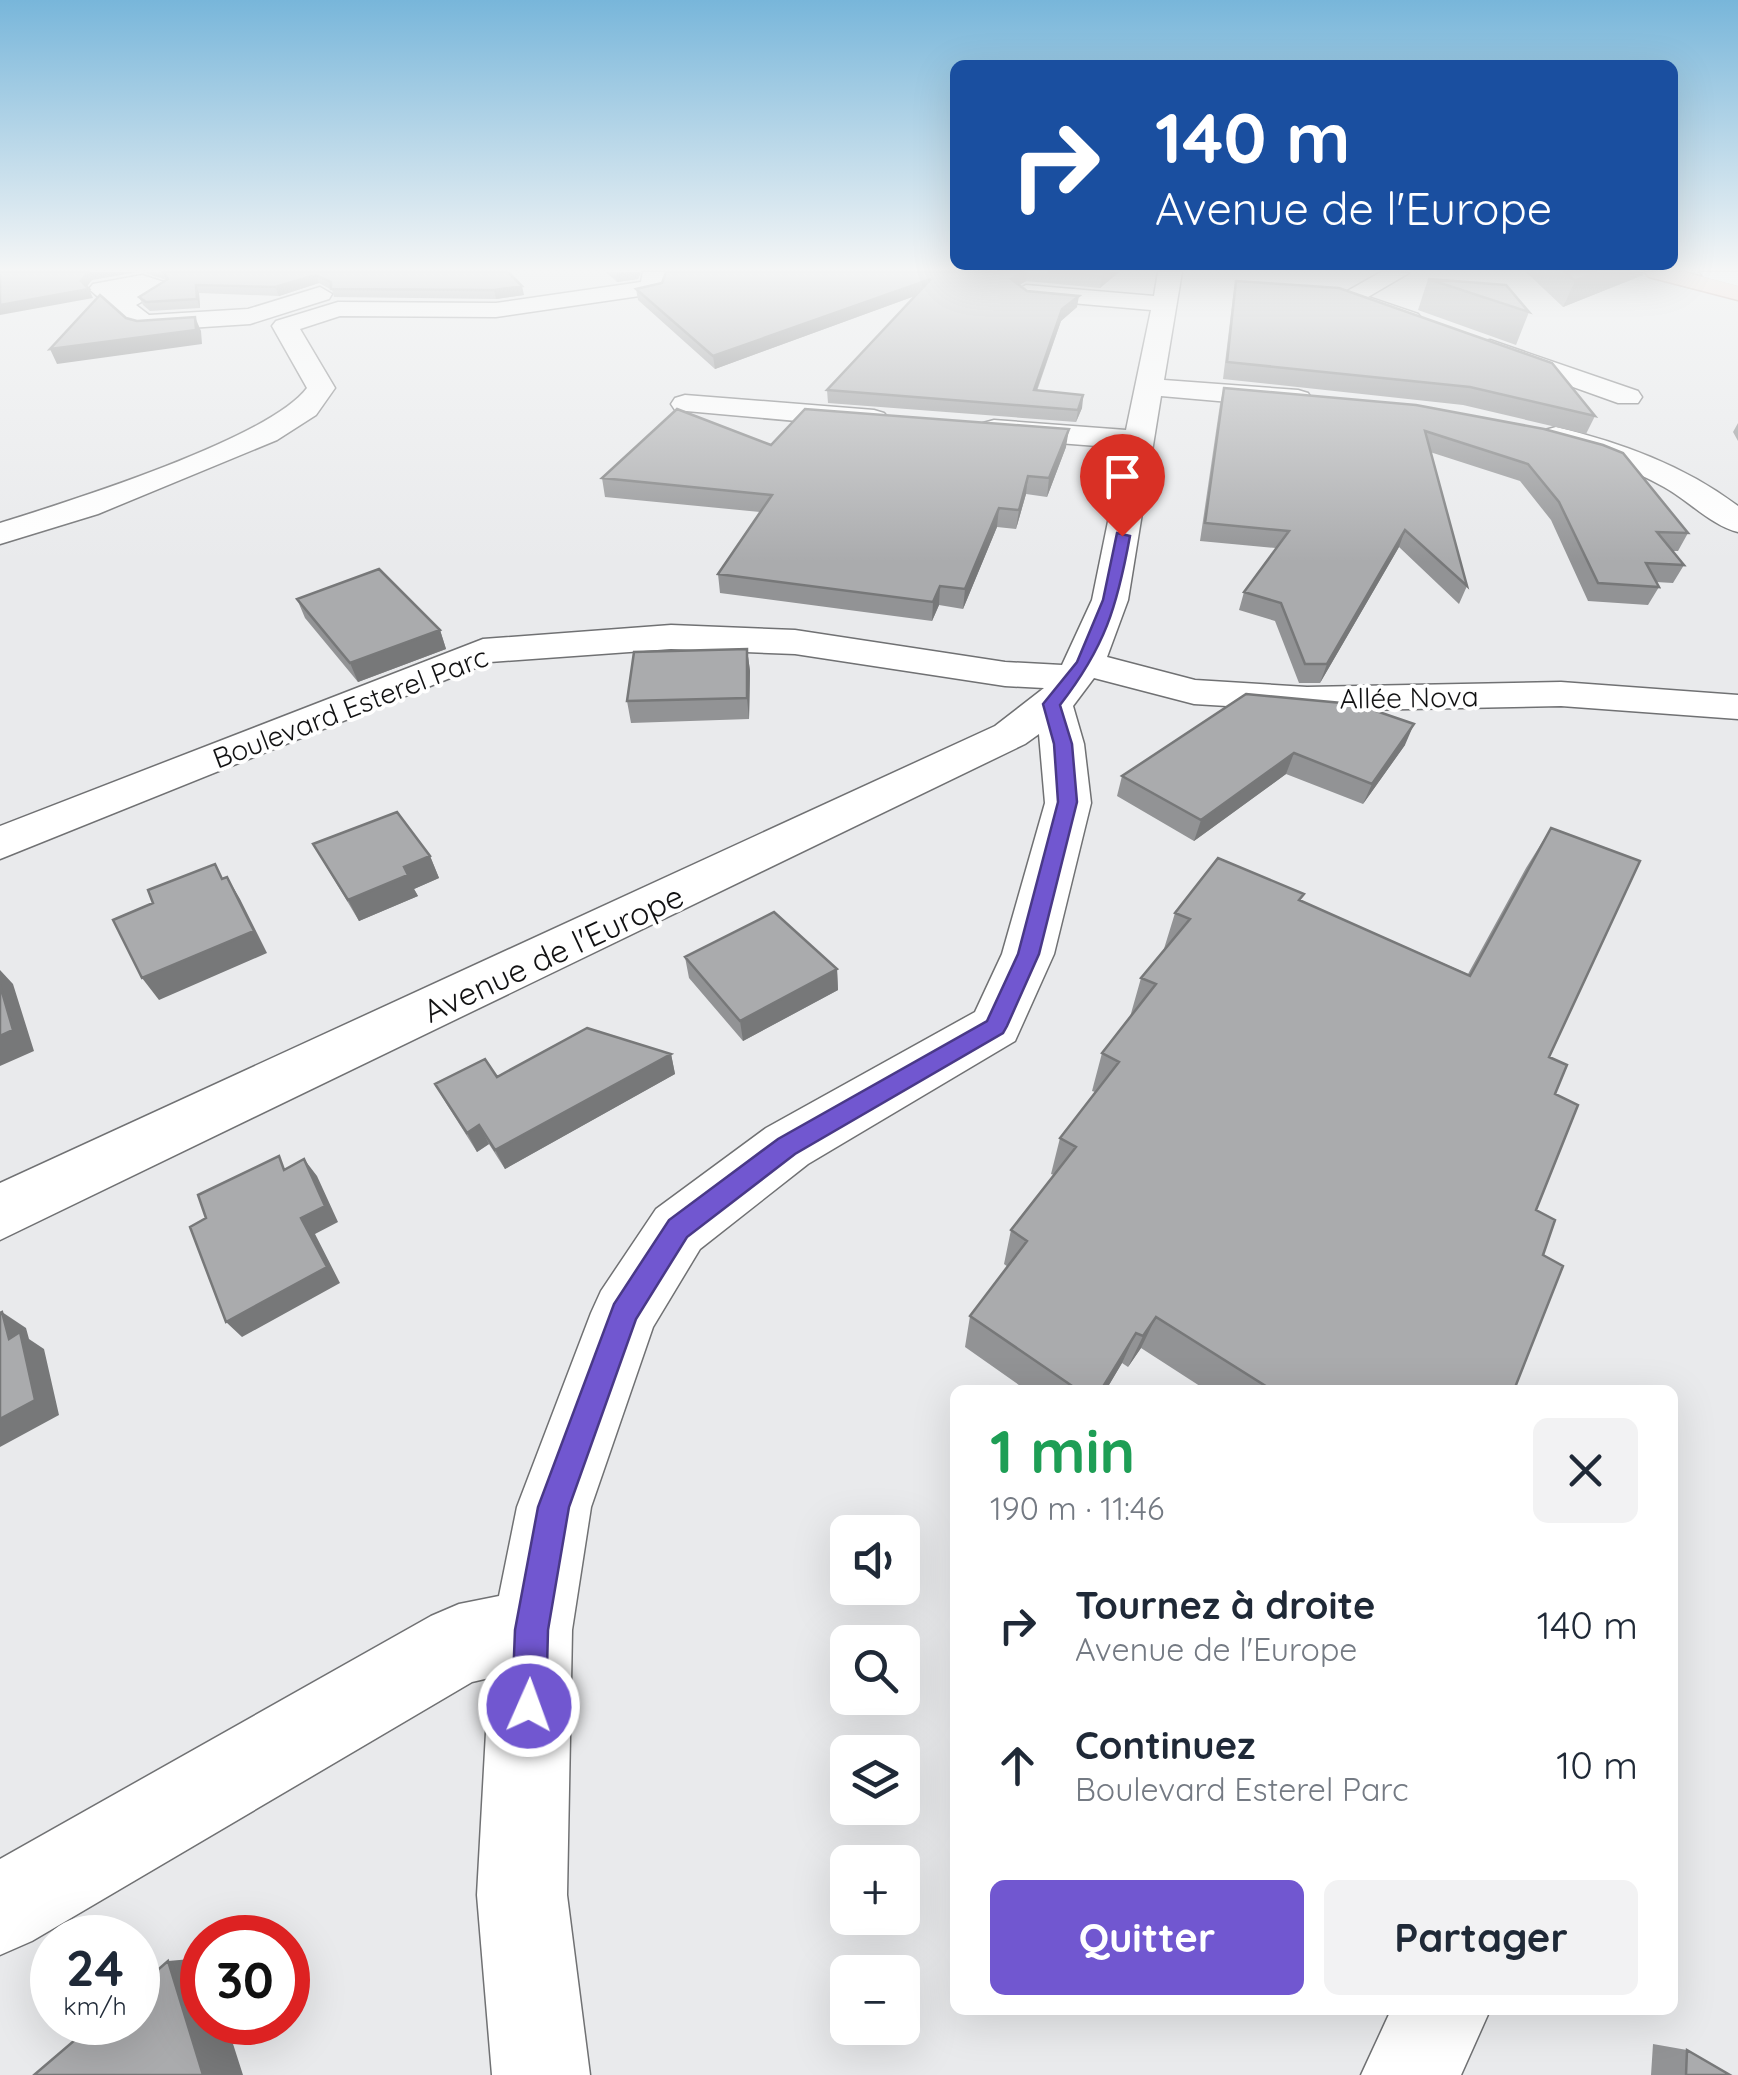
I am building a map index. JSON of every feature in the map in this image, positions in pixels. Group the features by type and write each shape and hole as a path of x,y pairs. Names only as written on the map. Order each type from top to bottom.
{"street":[{"path":"0,534 86,507 266,434 306,409 320,388 311,369"},
{"path":"541,2075 522,1895 532,1630 554,1507 624,1313 678,1228 787,1146 996,1026 1028,954 1068,802 1063,744 1070,682 1110,600 1154,369"},
{"path":"1548,369 1628,397"},
{"path":"1151,387 1332,402"},
{"path":"685,404 894,421"},
{"path":"971,427 1141,440"},
{"path":"1534,431 1620,454 1690,487 1738,522"},
{"name":"Boulevard Esterel Parc","path":"0,843 484,652 670,637 759,640 1070,682"},
{"name":"Allée Nova","path":"1070,682 1307,699 1560,694 1738,707"},
{"name":"Avenue de l'Europe","path":"0,1213 1010,735 1070,682"},
{"path":"0,1909 459,1644 532,1630"},
{"path":"1410,2075 1440,2015"}],"building":[{"path":"847,369 1041,369 1034,390 1083,395 1078,410 827,390"},
{"path":"1293,369 1557,369 1595,416 1470,387"},
{"path":"1224,388 1416,405 1544,429 1603,445 1623,453 1688,533 1657,532 1684,565 1646,563 1659,587 1598,583 1559,502 1528,464 1425,431 1467,586 1405,530 1327,664 1305,664 1281,603 1244,592 1289,531 1205,523"},
{"path":"677,409 771,445 805,409 1069,429 1049,478 1028,476 1019,510 999,508 965,589 940,586 933,602 718,574 772,495 602,478"},
{"path":"379,569 440,630 350,663 297,599"},
{"path":"747,649 747,698 627,701 634,652"},
{"path":"1246,694 1374,706 1376,711 1414,724 1372,784 1294,753 1201,820 1122,776"},
{"path":"397,812 430,856 404,867 408,875 348,900 313,844"},
{"path":"1551,828 1640,861 1549,1057 1567,1065 1555,1094 1578,1105 1536,1210 1555,1220 1543,1255 1563,1266 1516,1385 1264,1385 1156,1317 1143,1336 1136,1333 1104,1385 1071,1385 970,1316 1027,1241 1011,1230 1076,1147 1060,1138 1119,1062 1102,1053 1156,984 1141,978 1190,919 1175,913 1218,858 1304,894 1299,900 1470,976"},
{"path":"215,864 222,879 227,877 254,931 142,978 113,920 153,903 148,890"},
{"path":"774,912 837,969 740,1021 685,957"},
{"path":"0,985 13,1030 0,1036"},
{"path":"587,1028 671,1054 495,1150 479,1125 467,1133 435,1084 485,1059 497,1077"},
{"path":"279,1156 284,1170 304,1159 325,1206 301,1218 327,1267 226,1322 190,1227 206,1218 198,1195"},
{"path":"0,1313 9,1339 20,1332 35,1400 0,1419"},
{"path":"168,1961 180,2000 180,2045 194,2045 203,2075 34,2075 69,2045 160,2045 160,1968"},
{"path":"1687,2050 1730,2075 1686,2075"}],"route":[{"path":"529,1706 532,1630 554,1507 624,1313 678,1228 787,1146 996,1026 1028,954 1068,802 1063,744 1052,704 1084,663 1110,600 1122,536"}]}
